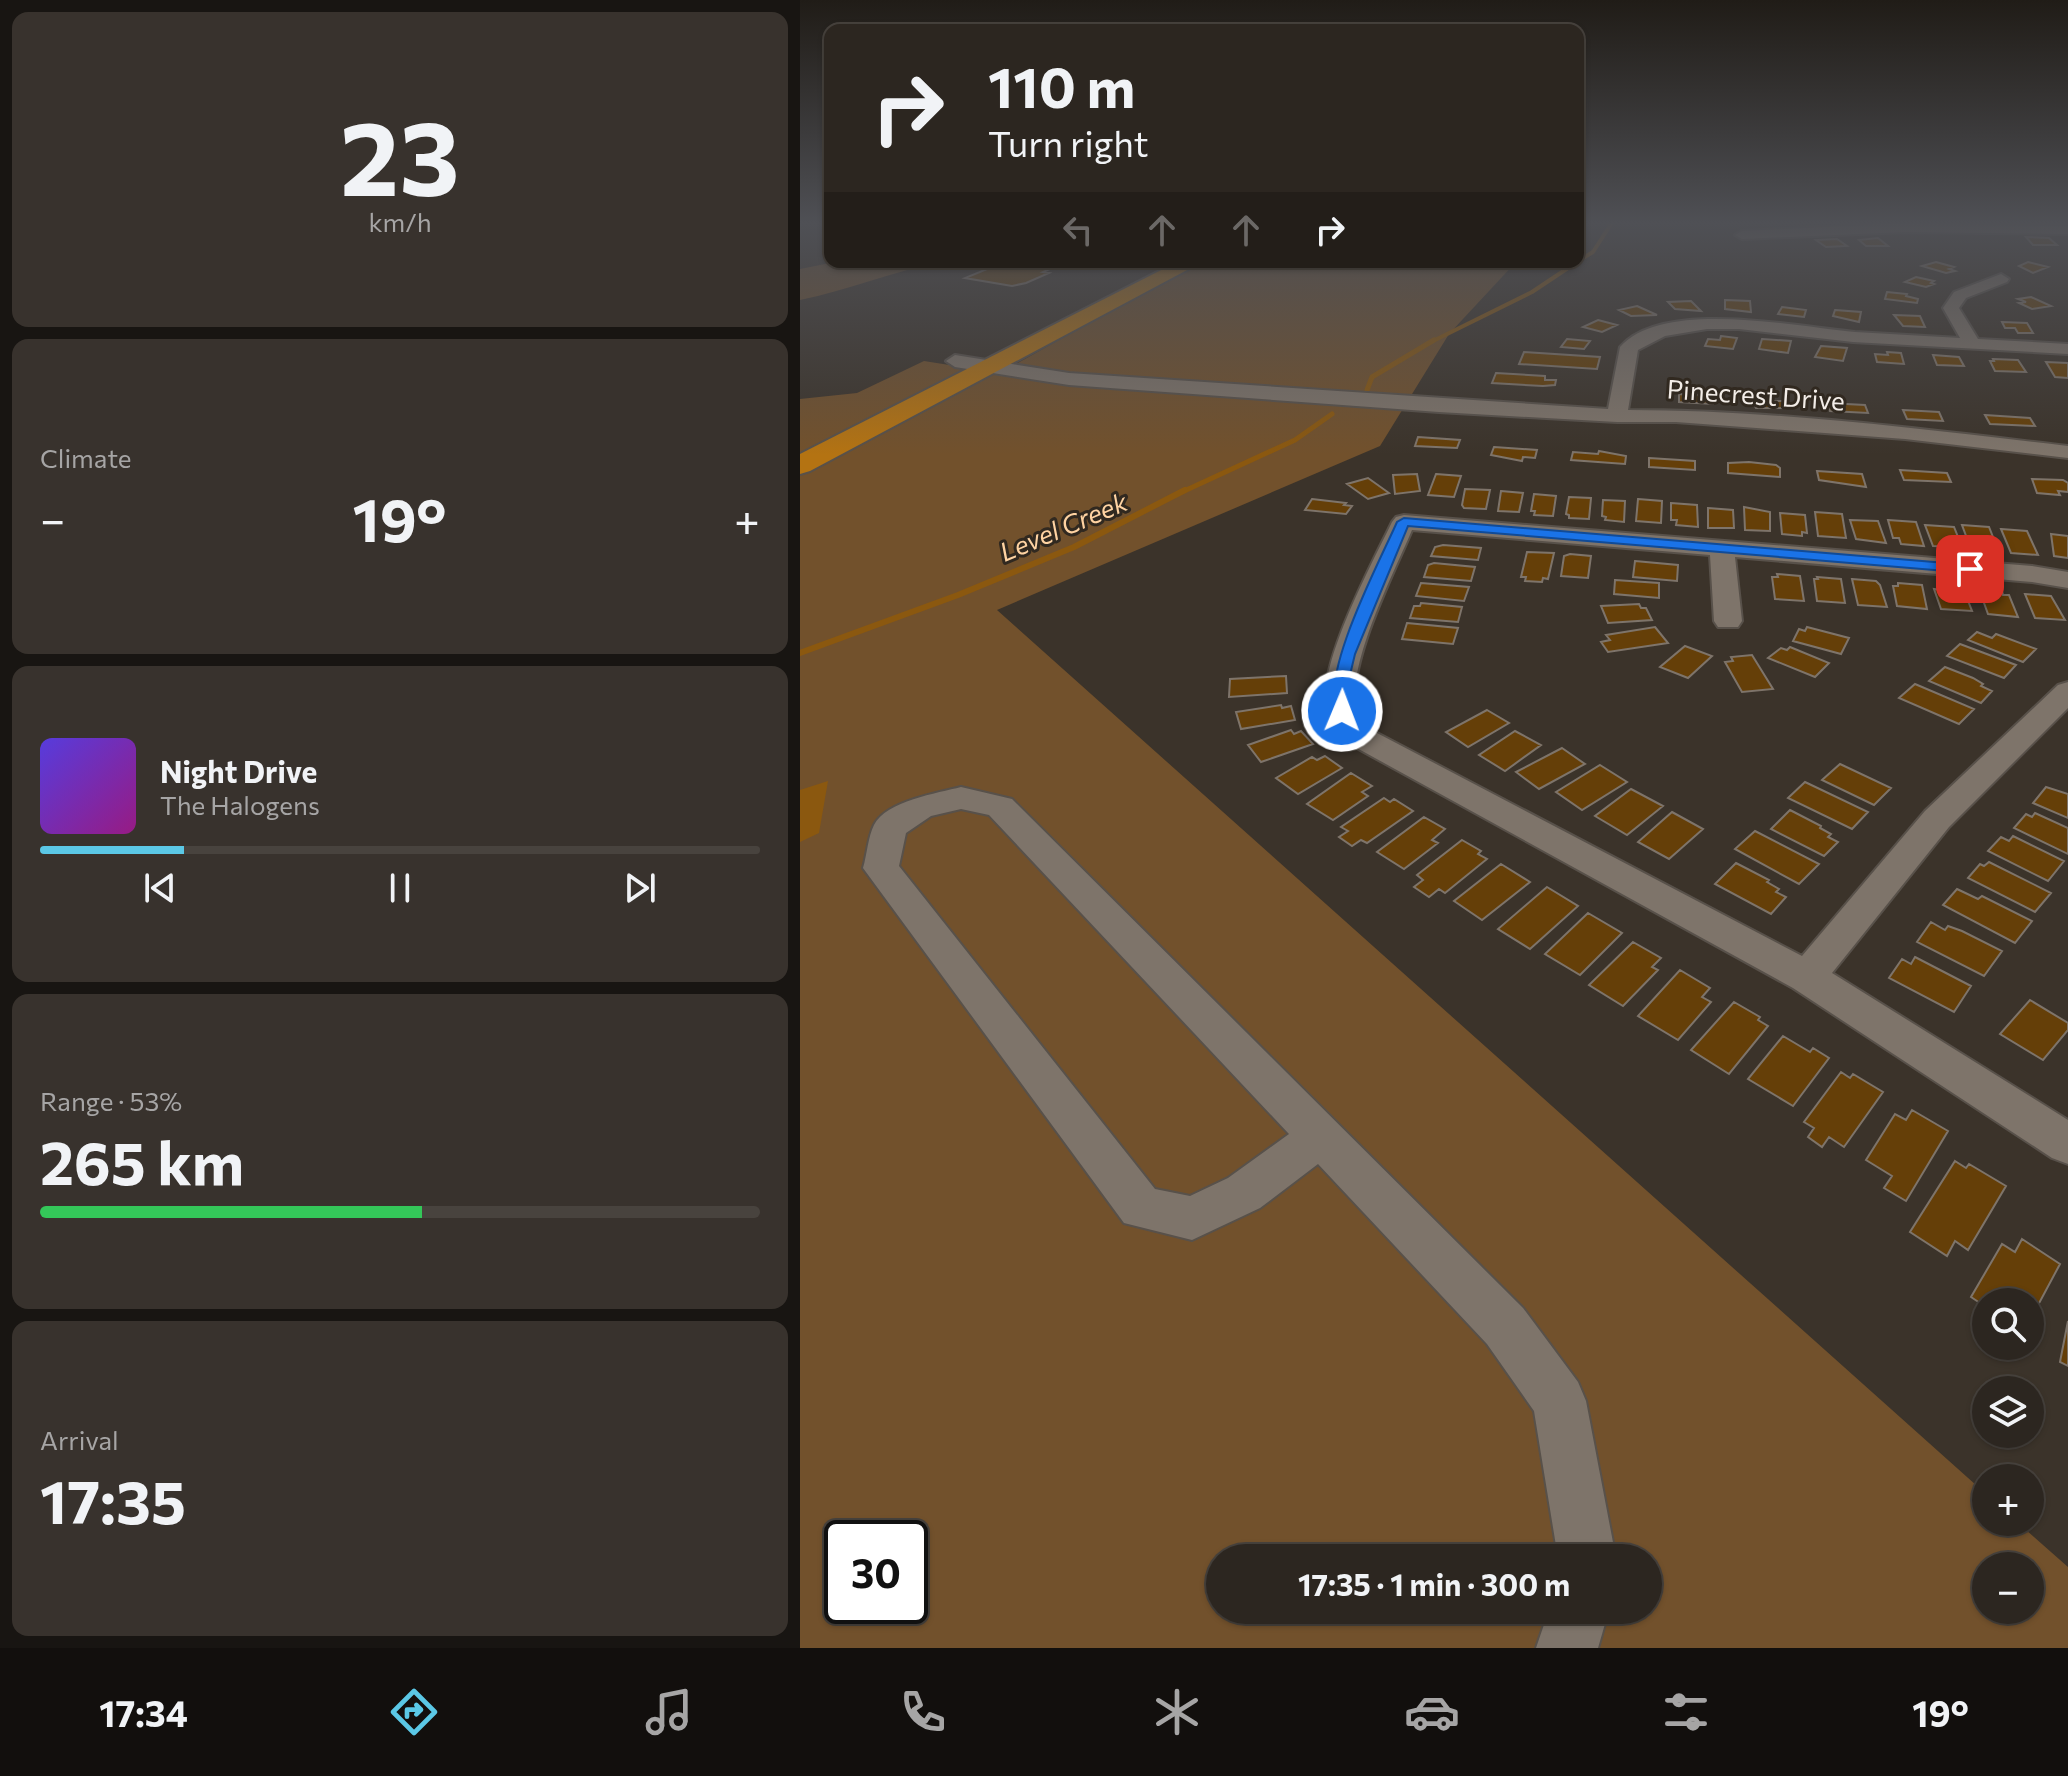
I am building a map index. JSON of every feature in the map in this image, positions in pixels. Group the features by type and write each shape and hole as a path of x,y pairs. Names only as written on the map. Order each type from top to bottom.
{"highway":[{"path":"929,372 1077,301"},
{"path":"800,465 1117,301"}],"street":[{"path":"1956,301 1951,308 1972,343"},
{"path":"1617,416 1629,347 1660,331 1707,324 1739,324 1853,337 2068,349"},
{"name":"Pinecrest Drive","path":"955,361 1069,379 1439,406 1617,416 1676,416 1905,433 2068,452"},
{"path":"2068,580 2017,573 1404,522 1348,654 1341,679 1342,711 1366,740 1807,977 2068,1144"},
{"path":"1722,549 1728,621"},
{"path":"1807,977 1937,819 2068,691"},
{"path":"1320,1137 1244,1193 1192,1218 1141,1208 881,868 890,827 920,808 961,798 1000,807 1505,1326 1559,1401 1585,1544"},
{"path":"1567,1648 1575,1624"}],"shaded area":[{"path":"1129,301 1480,301 1449,334 1380,446 997,610 1972,1481 1972,1536 2033,1536 2068,1567 2068,1648 800,1648 800,399 857,393 924,361 1000,373"},
{"path":"828,781 819,833 800,842 800,790"}],"building":[{"path":"1691,301 1701,311 1675,309 1668,302"},
{"path":"1725,301 1750,301 1751,312 1725,309"},
{"path":"2023,301 2040,301 2051,306 2032,309 2019,303 2026,302"},
{"path":"1637,306 1657,315 1631,316 1619,310"},
{"path":"1782,307 1806,310 1804,317 1778,314"},
{"path":"1835,310 1861,312 1859,322 1833,316"},
{"path":"1894,315 1920,316 1925,327 1903,326"},
{"path":"1598,320 1617,325 1602,332 1583,327"},
{"path":"2002,322 2027,323 2033,333 2018,333 2015,328 2005,328"},
{"path":"1721,336 1737,338 1733,349 1705,346 1708,339 1720,340"},
{"path":"1567,339 1590,341 1584,349 1561,347"},
{"path":"1762,339 1791,341 1788,353 1759,349"},
{"path":"1821,346 1847,348 1843,361 1815,357"},
{"path":"1524,352 1600,357 1597,369 1519,364"},
{"path":"1887,352 1901,353 1904,364 1877,362 1875,354 1888,355"},
{"path":"1933,355 1959,357 1964,366 1937,365"},
{"path":"2018,360 2026,372 1995,371 1990,361"},
{"path":"2046,362 2068,363 2068,378 2055,377"},
{"path":"1496,373 1545,376 1545,380 1556,380 1555,385 1543,386 1492,383"},
{"path":"1679,394 1713,396 1713,404 1679,402"},
{"path":"1752,401 1786,401 1790,408 1756,408"},
{"path":"1827,403 1865,405 1868,413 1830,411"},
{"path":"1903,410 1939,412 1943,421 1907,419"},
{"path":"1985,415 2030,418 2035,426 1990,424"},
{"path":"1418,437 1460,440 1457,448 1415,446"},
{"path":"1494,447 1537,450 1535,458 1523,457 1522,461 1491,455"},
{"path":"1599,451 1626,456 1625,464 1571,460 1573,452 1598,454"},
{"path":"1649,458 1695,461 1695,470 1649,467"},
{"path":"1728,463 1776,465 1780,468 1780,477 1728,473"},
{"path":"1900,470 1947,473 1951,482 1904,480"},
{"path":"1817,471 1862,474 1866,487 1819,480"},
{"path":"1417,474 1420,491 1395,494 1393,475"},
{"path":"1436,474 1461,476 1454,497 1428,495"},
{"path":"1368,478 1389,493 1368,499 1347,484"},
{"path":"2032,479 2063,480 2068,483 2068,492 2058,491 2060,495 2037,493"},
{"path":"1465,489 1490,490 1486,509 1464,508"},
{"path":"1501,491 1523,493 1519,512 1498,511"},
{"path":"1534,494 1556,496 1553,516 1534,515 1535,511 1531,511"},
{"path":"1569,497 1591,498 1589,519 1569,518 1566,514"},
{"path":"1312,499 1352,506 1346,514 1305,510"},
{"path":"1638,499 1662,501 1661,523 1636,521"},
{"path":"1603,500 1625,501 1624,522 1605,520 1606,517 1602,516"},
{"path":"1671,503 1697,505 1698,527 1676,525 1677,520 1671,520"},
{"path":"1744,507 1770,512 1770,531 1745,530"},
{"path":"1708,508 1733,510 1734,528 1708,528"},
{"path":"1815,512 1842,514 1846,538 1818,536"},
{"path":"1780,513 1805,515 1807,533 1802,532 1802,536 1782,534"},
{"path":"1850,520 1878,521 1886,543 1856,539"},
{"path":"1888,520 1916,522 1924,546 1901,544 1899,538 1893,538"},
{"path":"1925,525 1954,527 1962,547 1933,546"},
{"path":"1962,525 1989,527 1999,552 1971,549"},
{"path":"2001,529 2027,531 2038,555 2011,553"},
{"path":"2051,534 2068,536 2068,558 2054,556"},
{"path":"1435,547 1481,548 1478,560 1431,556"},
{"path":"1527,552 1554,553 1548,579 1543,578 1542,582 1525,581 1526,577 1521,577"},
{"path":"1564,556 1591,556 1588,578 1561,576"},
{"path":"1635,561 1678,565 1677,581 1633,577"},
{"path":"1428,565 1475,567 1471,581 1424,577"},
{"path":"1777,574 1800,576 1804,601 1775,599 1772,577 1778,577"},
{"path":"1814,579 1841,579 1845,603 1817,601"},
{"path":"1852,579 1876,581 1887,607 1858,605"},
{"path":"1615,580 1659,583 1659,598 1614,594"},
{"path":"1421,583 1469,587 1464,601 1416,596"},
{"path":"1898,583 1922,585 1927,609 1897,606 1893,586 1898,586"},
{"path":"1941,586 1963,588 1972,611 1941,609 1934,589 1942,590"},
{"path":"1979,589 2002,591 2003,595 2009,595 2018,617 1988,614"},
{"path":"2025,594 2051,596 2065,620 2035,618"},
{"path":"1421,603 1462,607 1458,622 1410,618 1414,606"},
{"path":"1639,604 1641,608 1646,608 1652,620 1608,623 1601,606"},
{"path":"1407,623 1458,628 1453,644 1402,639"},
{"path":"1655,627 1668,643 1608,652 1601,642 1610,640 1606,635"},
{"path":"1807,627 1849,638 1841,654 1793,641 1799,629 1805,631"},
{"path":"1977,632 1992,638 1996,634 2036,649 2023,662 1968,640"},
{"path":"1960,644 2016,665 2004,678 1947,656"},
{"path":"1685,646 1712,656 1688,678 1660,667"},
{"path":"1790,647 1829,663 1815,677 1768,658 1781,648 1787,650"},
{"path":"1752,655 1773,689 1742,692 1725,662 1733,661 1731,657"},
{"path":"1945,667 1973,678 1992,691 1981,703 1929,681"},
{"path":"1286,676 1287,693 1229,697 1230,679"},
{"path":"1915,684 1974,709 1959,724 1899,698"},
{"path":"1281,705 1282,708 1291,706 1295,720 1241,729 1236,712"},
{"path":"1487,710 1509,723 1468,747 1446,732"},
{"path":"1291,730 1294,734 1301,731 1313,744 1261,762 1248,745"},
{"path":"1515,731 1541,745 1505,771 1479,755"},
{"path":"1562,748 1585,764 1539,789 1516,772"},
{"path":"1325,756 1342,768 1298,794 1276,778 1312,757 1317,760"},
{"path":"1840,764 1891,788 1874,805 1822,780"},
{"path":"1600,765 1627,782 1582,810 1556,792"},
{"path":"1351,773 1372,786 1362,792 1368,796 1333,820 1307,804"},
{"path":"1805,782 1868,812 1852,829 1788,798"},
{"path":"2046,787 2068,794 2068,818 2033,803"},
{"path":"1631,789 1663,806 1627,835 1595,816"},
{"path":"1384,798 1390,802 1394,799 1413,811 1367,843 1361,840 1352,846 1339,837 1348,831 1341,827"},
{"path":"1790,810 1821,826 1831,834 1828,837 1838,842 1824,856 1771,829"},
{"path":"1672,812 1703,829 1669,859 1638,842"},
{"path":"2035,813 2068,828 2068,854 2014,828 2026,814 2032,817"},
{"path":"1424,817 1445,829 1432,840 1438,843 1404,869 1377,852"},
{"path":"1755,831 1819,864 1799,884 1735,849"},
{"path":"2013,836 2064,861 2048,881 1988,851 2001,837 2009,841"},
{"path":"1462,840 1481,851 1478,854 1487,859 1445,893 1439,889 1429,897 1414,887 1423,880 1417,875"},
{"path":"1989,862 2051,893 2035,912 1968,878 1980,864 1984,866"},
{"path":"1736,863 1769,880 1767,882 1779,889 1776,892 1786,897 1771,914 1715,884"},
{"path":"1501,864 1530,882 1482,920 1454,901"},
{"path":"1547,887 1578,906 1530,949 1498,929"},
{"path":"1957,889 1978,899 1982,896 2032,921 2015,943 1943,905"},
{"path":"1588,913 1622,933 1580,975 1545,954"},
{"path":"1931,922 1945,930 1948,926 1962,931 2002,951 1984,976 1917,942"},
{"path":"1633,942 1661,958 1652,967 1658,970 1623,1006 1589,985"},
{"path":"1915,957 1971,986 1954,1012 1889,978 1902,959 1911,964"},
{"path":"1680,970 1710,988 1702,997 1711,1002 1678,1040 1638,1016"},
{"path":"2030,1000 2068,1023 2068,1030 2043,1060 2000,1034"},
{"path":"1734,1002 1760,1017 1758,1020 1768,1026 1729,1074 1691,1050"},
{"path":"1783,1036 1810,1052 1813,1048 1829,1058 1793,1106 1748,1079"},
{"path":"1841,1072 1850,1078 1853,1074 1883,1092 1844,1147 1829,1137 1822,1147 1808,1137 1814,1128 1804,1122"},
{"path":"1912,1110 1948,1131 1906,1201 1884,1188 1892,1176 1866,1160 1895,1114 1906,1120"},
{"path":"1955,1161 1966,1168 1969,1164 2006,1186 1968,1250 1955,1241 1947,1256 1910,1232"},
{"path":"2022,1239 2060,1264 2044,1294 2044,1288 1976,1288 2002,1244 2015,1252"},
{"path":"2068,1321 2068,1366 2060,1362"}],"waterway":[{"name":"Level Creek","path":"1431,342 1514,301"},
{"name":"Level Creek","path":"1367,390 1372,377 1434,340"},
{"name":"Level Creek","path":"1182,492 1295,440 1332,414"},
{"name":"Level Creek","path":"800,653 958,595 1074,547 1185,490"}],"route":[{"path":"1342,711 1341,679 1348,654 1404,522 1970,569"}]}
